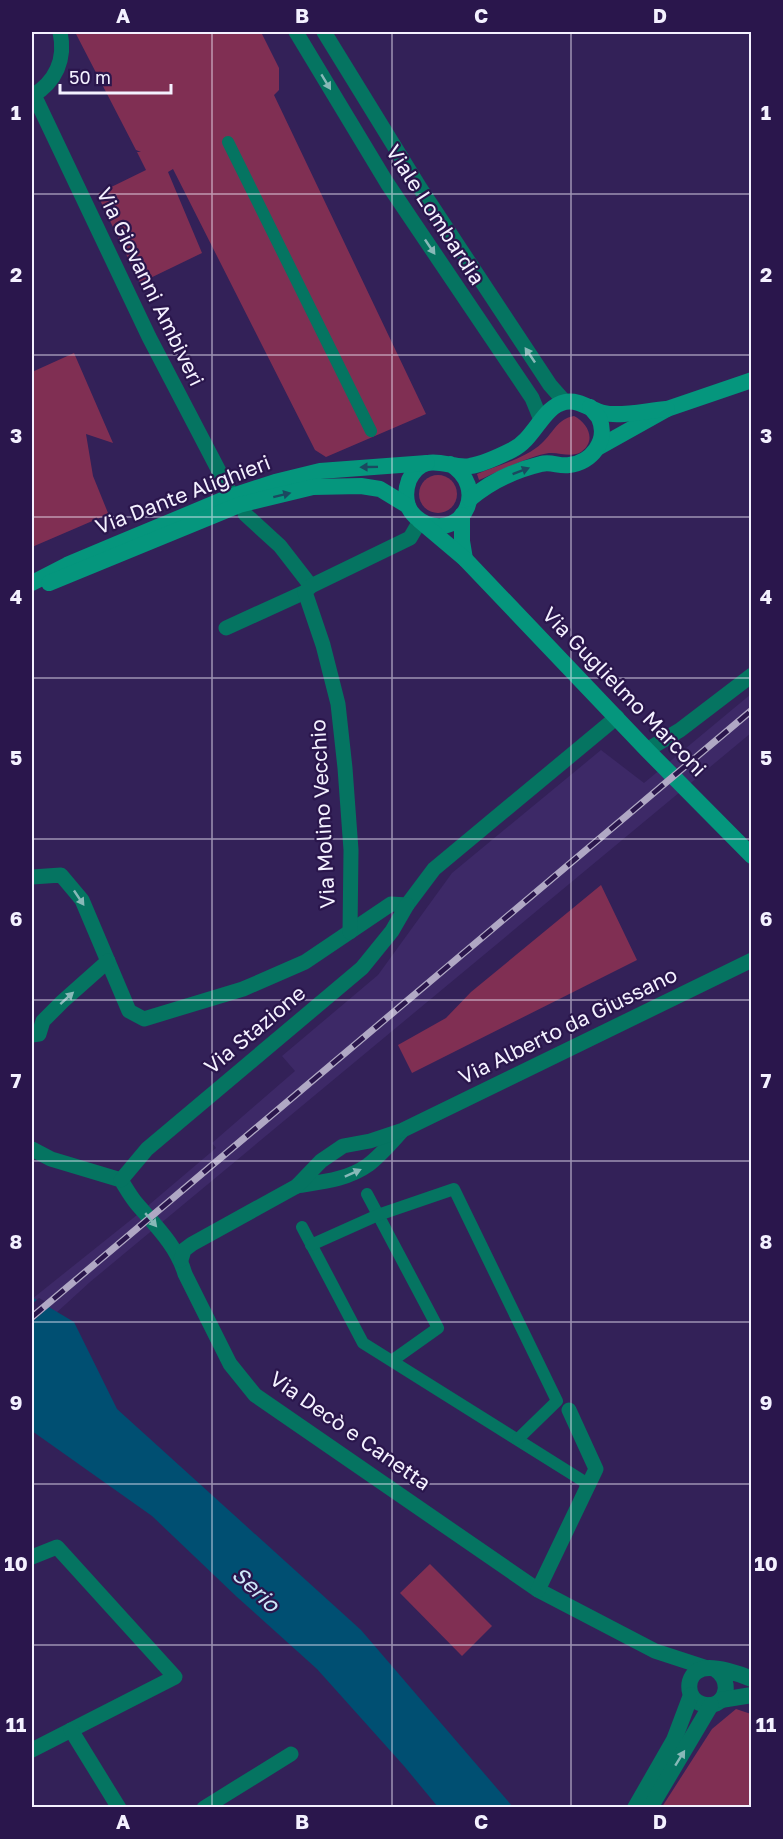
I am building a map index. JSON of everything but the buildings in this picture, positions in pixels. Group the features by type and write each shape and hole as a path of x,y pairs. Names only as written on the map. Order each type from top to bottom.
{"main road":[{"path":"470,499 493,483 543,463 567,466 579,463 599,447 667,409 752,380"},
{"path":"462,515 447,525 438,526 420,521 413,514 408,506 407,485 418,468 435,462 468,467 510,451 522,445 541,420 565,402 579,403 604,413 667,409"},
{"path":"590,407 599,418 601,426 599,447"},
{"name":"Via Dante Alighieri","path":"32,583 67,565 232,496 275,482 320,471 428,463"},
{"path":"450,464 466,478 470,488 470,499 462,515 465,559"},
{"name":"Via Dante Alighieri","path":"32,590 240,505 313,487 362,486 380,489 408,506"},
{"name":"Via Guglielmo Marconi","path":"420,521 465,559 647,750 749,849"}],"street":[{"path":"33,96 50,83 60,63 63,48 60,32"},
{"name":"Viale Lombardia","path":"296,32 387,183 532,398 541,420"},
{"name":"Viale Lombardia","path":"324,32 420,188 502,314 550,385 565,402"},
{"name":"Via Giovanni Ambiveri","path":"33,96 149,337 232,496"},
{"path":"228,142 371,431"},
{"path":"387,183 398,178 420,188"},
{"path":"481,324 494,324 502,314"},
{"name":"Via Molino Vecchio","path":"245,514 280,546 308,589 338,704 351,850 350,932"},
{"path":"226,628 410,538 420,521"},
{"path":"647,750 680,729 752,675"},
{"name":"Via Stazione","path":"121,1180 147,1149 362,968 392,931 407,905 434,869 617,717"},
{"path":"32,877 61,875 82,900 129,1011 144,1019 243,989 304,962 391,904 407,905"},
{"name":"Via Alberto da Giussano","path":"403,1130 752,960"},
{"path":"32,1035 39,1034 43,1021 108,961"},
{"path":"181,1260 184,1250 192,1244 297,1186 321,1161 343,1146 370,1141 403,1130"},
{"path":"297,1186 356,1172 379,1156 403,1130"},
{"path":"370,1141 377,1149 379,1156"},
{"path":"32,1149 51,1159 121,1180"},
{"path":"321,1161 324,1174 329,1180"},
{"name":"Via Decò e Canetta","path":"121,1180 135,1202 181,1260 185,1274 230,1364 255,1395 538,1590 655,1651 712,1669 735,1672 752,1679"},
{"path":"311,1245 378,1215 454,1189 557,1401 518,1439"},
{"path":"367,1194 438,1328 393,1360"},
{"path":"302,1227 363,1342 588,1484"},
{"path":"538,1590 596,1469 569,1410"},
{"path":"32,1557 57,1547 175,1677 32,1750"},
{"name":"Via Decò e Canetta","path":"655,1651 691,1687"},
{"path":"634,1808 674,1740 698,1671 712,1669 721,1673 726,1689 650,1808"},
{"path":"691,1687 699,1703 752,1695"},
{"path":"71,1730 119,1808"},
{"path":"204,1808 291,1754"}],"shaded area":[{"path":"75,32 261,32 279,68 279,90 274,95 426,414 326,457 315,450 173,169 168,172 202,253 140,283 98,196 99,193 146,170 137,152 141,152 136,150"},
{"path":"74,353 113,443 86,434 93,476 108,513 32,547 32,372"},
{"path":"574,416 589,432 589,443 581,452 574,455 542,454 479,480 477,474 535,449 560,423"},
{"path":"438,475 452,480 457,494 452,508 438,513 424,508 419,494 424,480"},
{"path":"751,694 751,733 90,1282 32,1335 32,1299 216,1148 212,1143 295,1071 282,1056 378,975 452,873 601,750 644,783"},
{"path":"601,885 637,960 412,1073 398,1045 446,1018 471,992"},
{"path":"430,1564 492,1626 462,1656 400,1593"},
{"path":"736,1709 751,1714 751,1807 662,1807 712,1729"}],"water":[{"name":"Serio","path":"32,1297 74,1322 117,1409 361,1630 513,1807 438,1807 317,1669 152,1516 32,1431"}],"pier":[{"path":"39,1298 51,1305 32,1322 32,1304"}],"railway":[{"path":"32,1317 752,710"}]}
